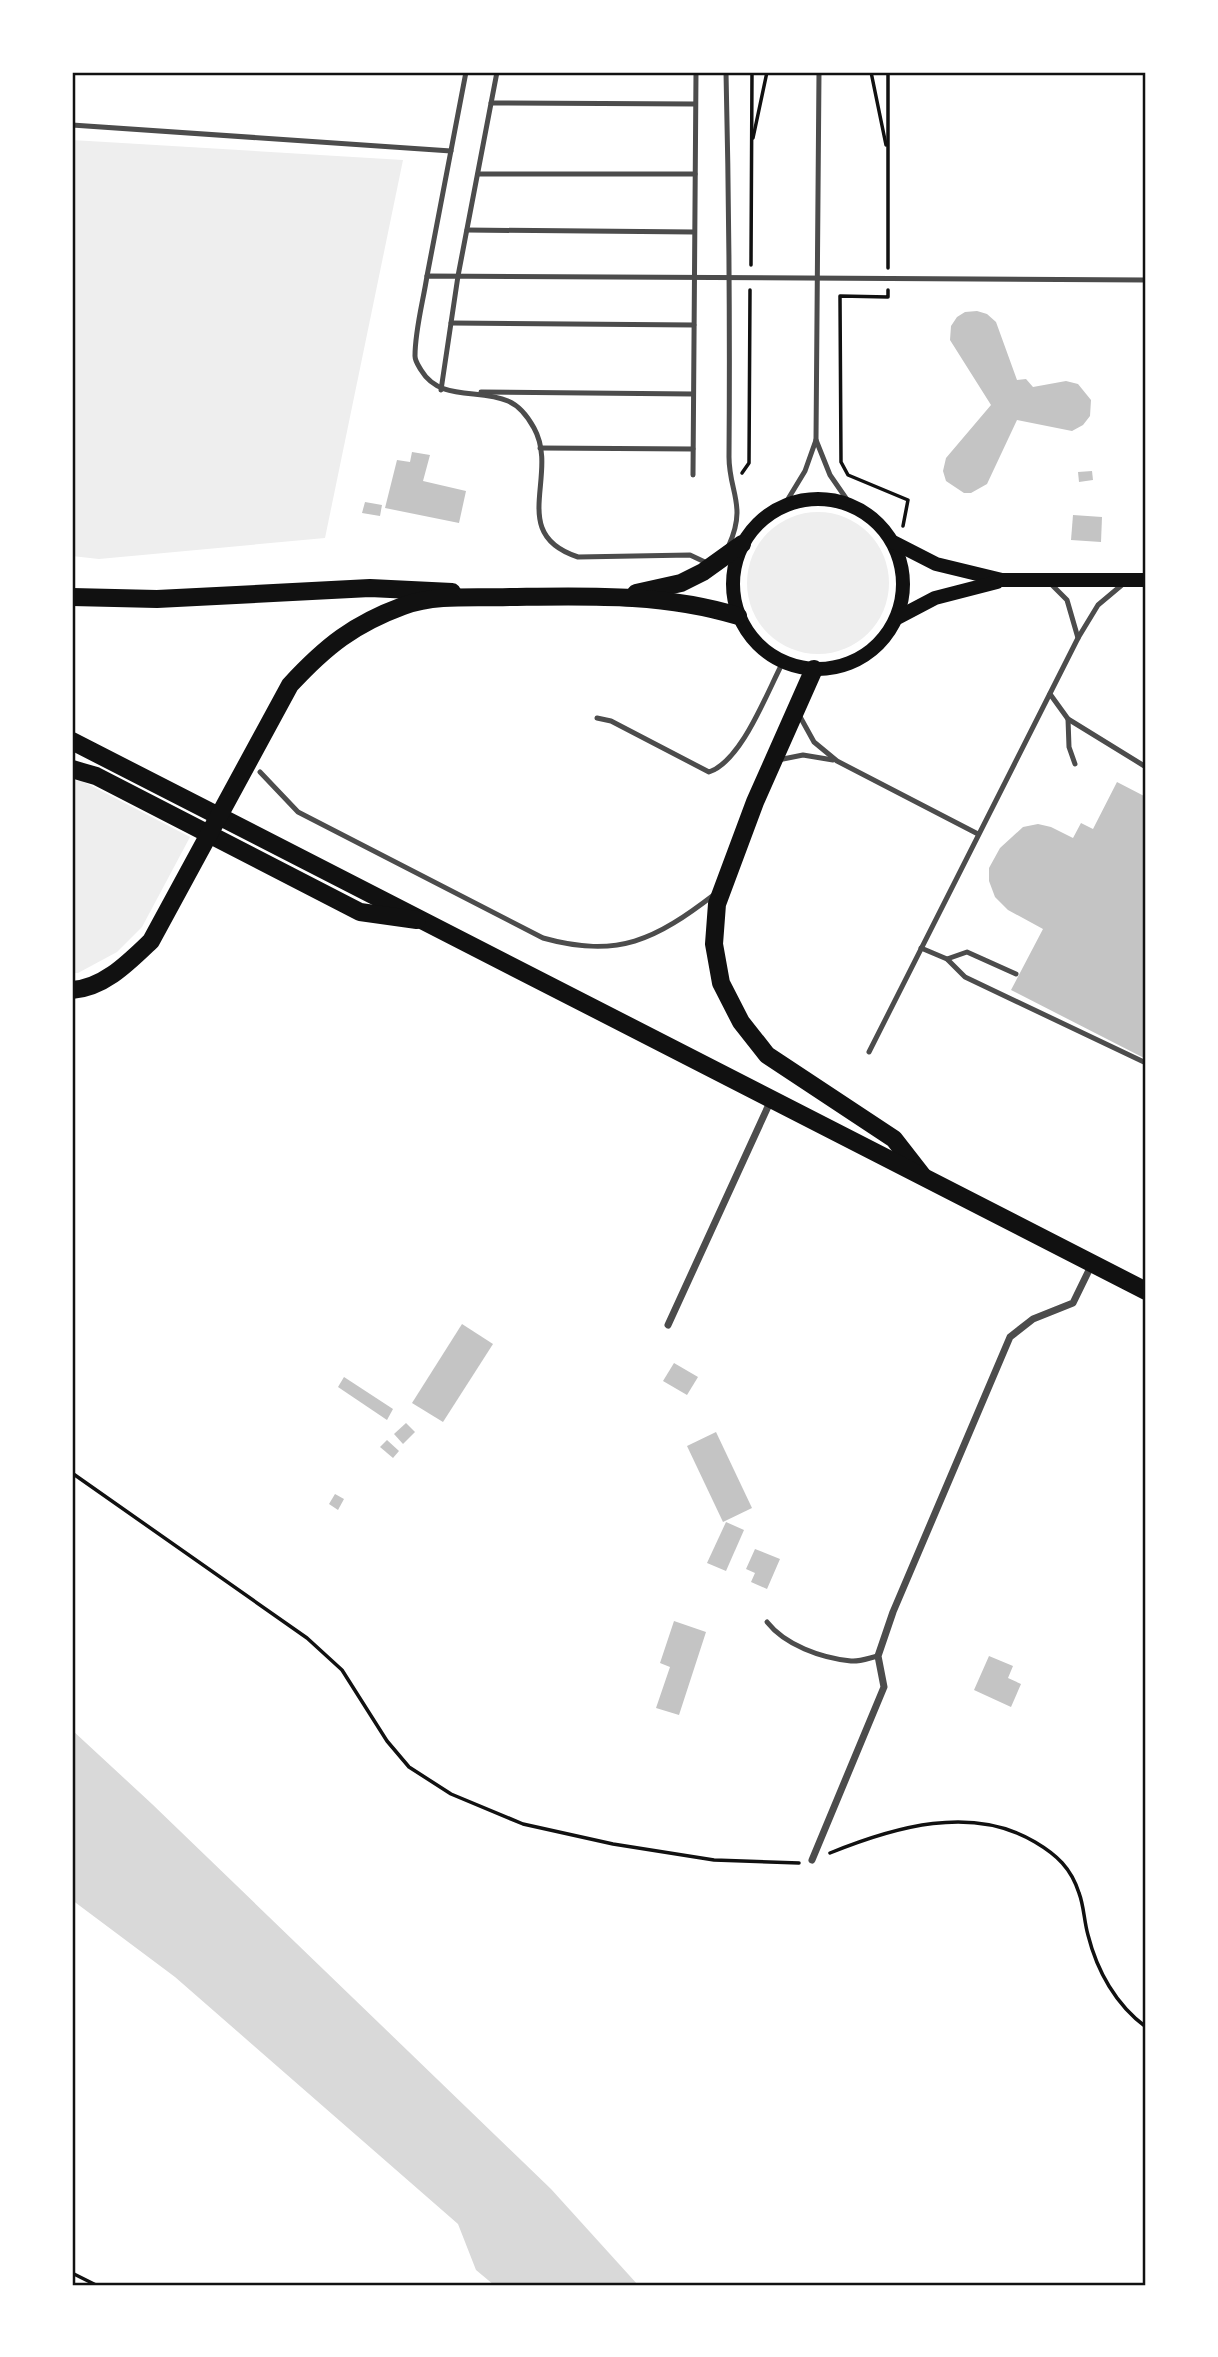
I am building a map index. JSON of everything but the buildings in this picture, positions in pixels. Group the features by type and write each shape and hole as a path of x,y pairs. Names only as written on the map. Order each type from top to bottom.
{"main road":[{"path":"622,596 681,583 742,544 760,520 785,504 817,498 850,504 875,519 893,542 902,567 904,593 897,618 883,639 863,657 840,667 814,669 783,662 757,643 738,616 733,579 742,544"},
{"path":"893,542 936,564 1002,580 1146,580"},
{"path":"897,618 935,598 1002,580"},
{"path":"72,597 157,599 427,589 490,597"},
{"path":"72,990 81,989 117,973 151,941 174,904 290,685 318,654 350,629 406,605 447,598 622,596 702,605 738,616"},
{"path":"814,669 772,763 717,904 714,944 721,983 741,1022 767,1055 894,1139 926,1180"},
{"path":"72,741 431,922 926,1180 1146,1291"},
{"path":"72,769 96,776 360,912 431,922"}],"street":[{"path":"668,1325 771,1100"},
{"path":"813,1860 884,1687 878,1656 893,1612 1010,1337 1032,1319 1073,1303 1092,1264"}],"lane":[{"path":"466,72 414,359 427,380 441,390 509,401 526,415 538,436 540,448 542,468 538,521 547,539 561,551 578,557 690,555 719,560 733,538 738,508 729,470 730,278 726,72"},
{"path":"441,390 458,276 497,72"},
{"path":"693,475 696,72"},
{"path":"819,72 817,440 830,475 850,504"},
{"path":"491,103 695,104"},
{"path":"72,125 451,150"},
{"path":"478,174 695,174"},
{"path":"467,230 694,232"},
{"path":"427,276 1146,280"},
{"path":"451,323 694,325"},
{"path":"460,392 693,394"},
{"path":"785,504 805,471 817,440"},
{"path":"540,448 693,449"},
{"path":"869,1052 1077,638 1098,605 1128,580"},
{"path":"1048,581 1066,600 1077,638"},
{"path":"597,718 611,721 709,772 716,769 745,737 783,662"},
{"path":"1050,694 1068,719 1146,767"},
{"path":"796,708 814,742 837,761 978,834"},
{"path":"1068,719 1069,747 1075,764"},
{"path":"772,763 803,755 837,761"},
{"path":"260,772 298,812 532,933 575,947 606,948 647,938 679,920 723,888"},
{"path":"921,948 947,959 965,977 1146,1063"},
{"path":"947,959 967,952 1016,974"},
{"path":"1125,1280 1146,1285"},
{"path":"767,1622 779,1637 823,1655 853,1662 878,1656"}],"path":[{"path":"751,148 767,72"},
{"path":"871,72 888,153"},
{"path":"888,72 888,297 840,296 841,462 848,475 908,500 903,526"},
{"path":"72,1473 307,1638 342,1670 387,1741 409,1767 451,1794 523,1824 614,1844 714,1860 791,1864 813,1860 855,1843 925,1825 973,1820 1020,1833 1059,1856 1079,1892 1088,1936 1105,1982 1128,2014 1146,2027"},
{"path":"72,2273 96,2285"}],"shaded area":[{"path":"72,140 403,160 325,538 99,559 72,556"},
{"path":"818,512 845,518 868,533 883,556 889,583 883,610 868,633 845,648 818,654 791,648 768,633 753,610 747,583 753,556 768,533 791,518"},
{"path":"72,780 82,781 190,837 142,927 117,952 78,973 72,973"},
{"path":"72,1730 551,2189 638,2285 494,2285 476,2270 458,2224 175,1977 72,1900"}]}
